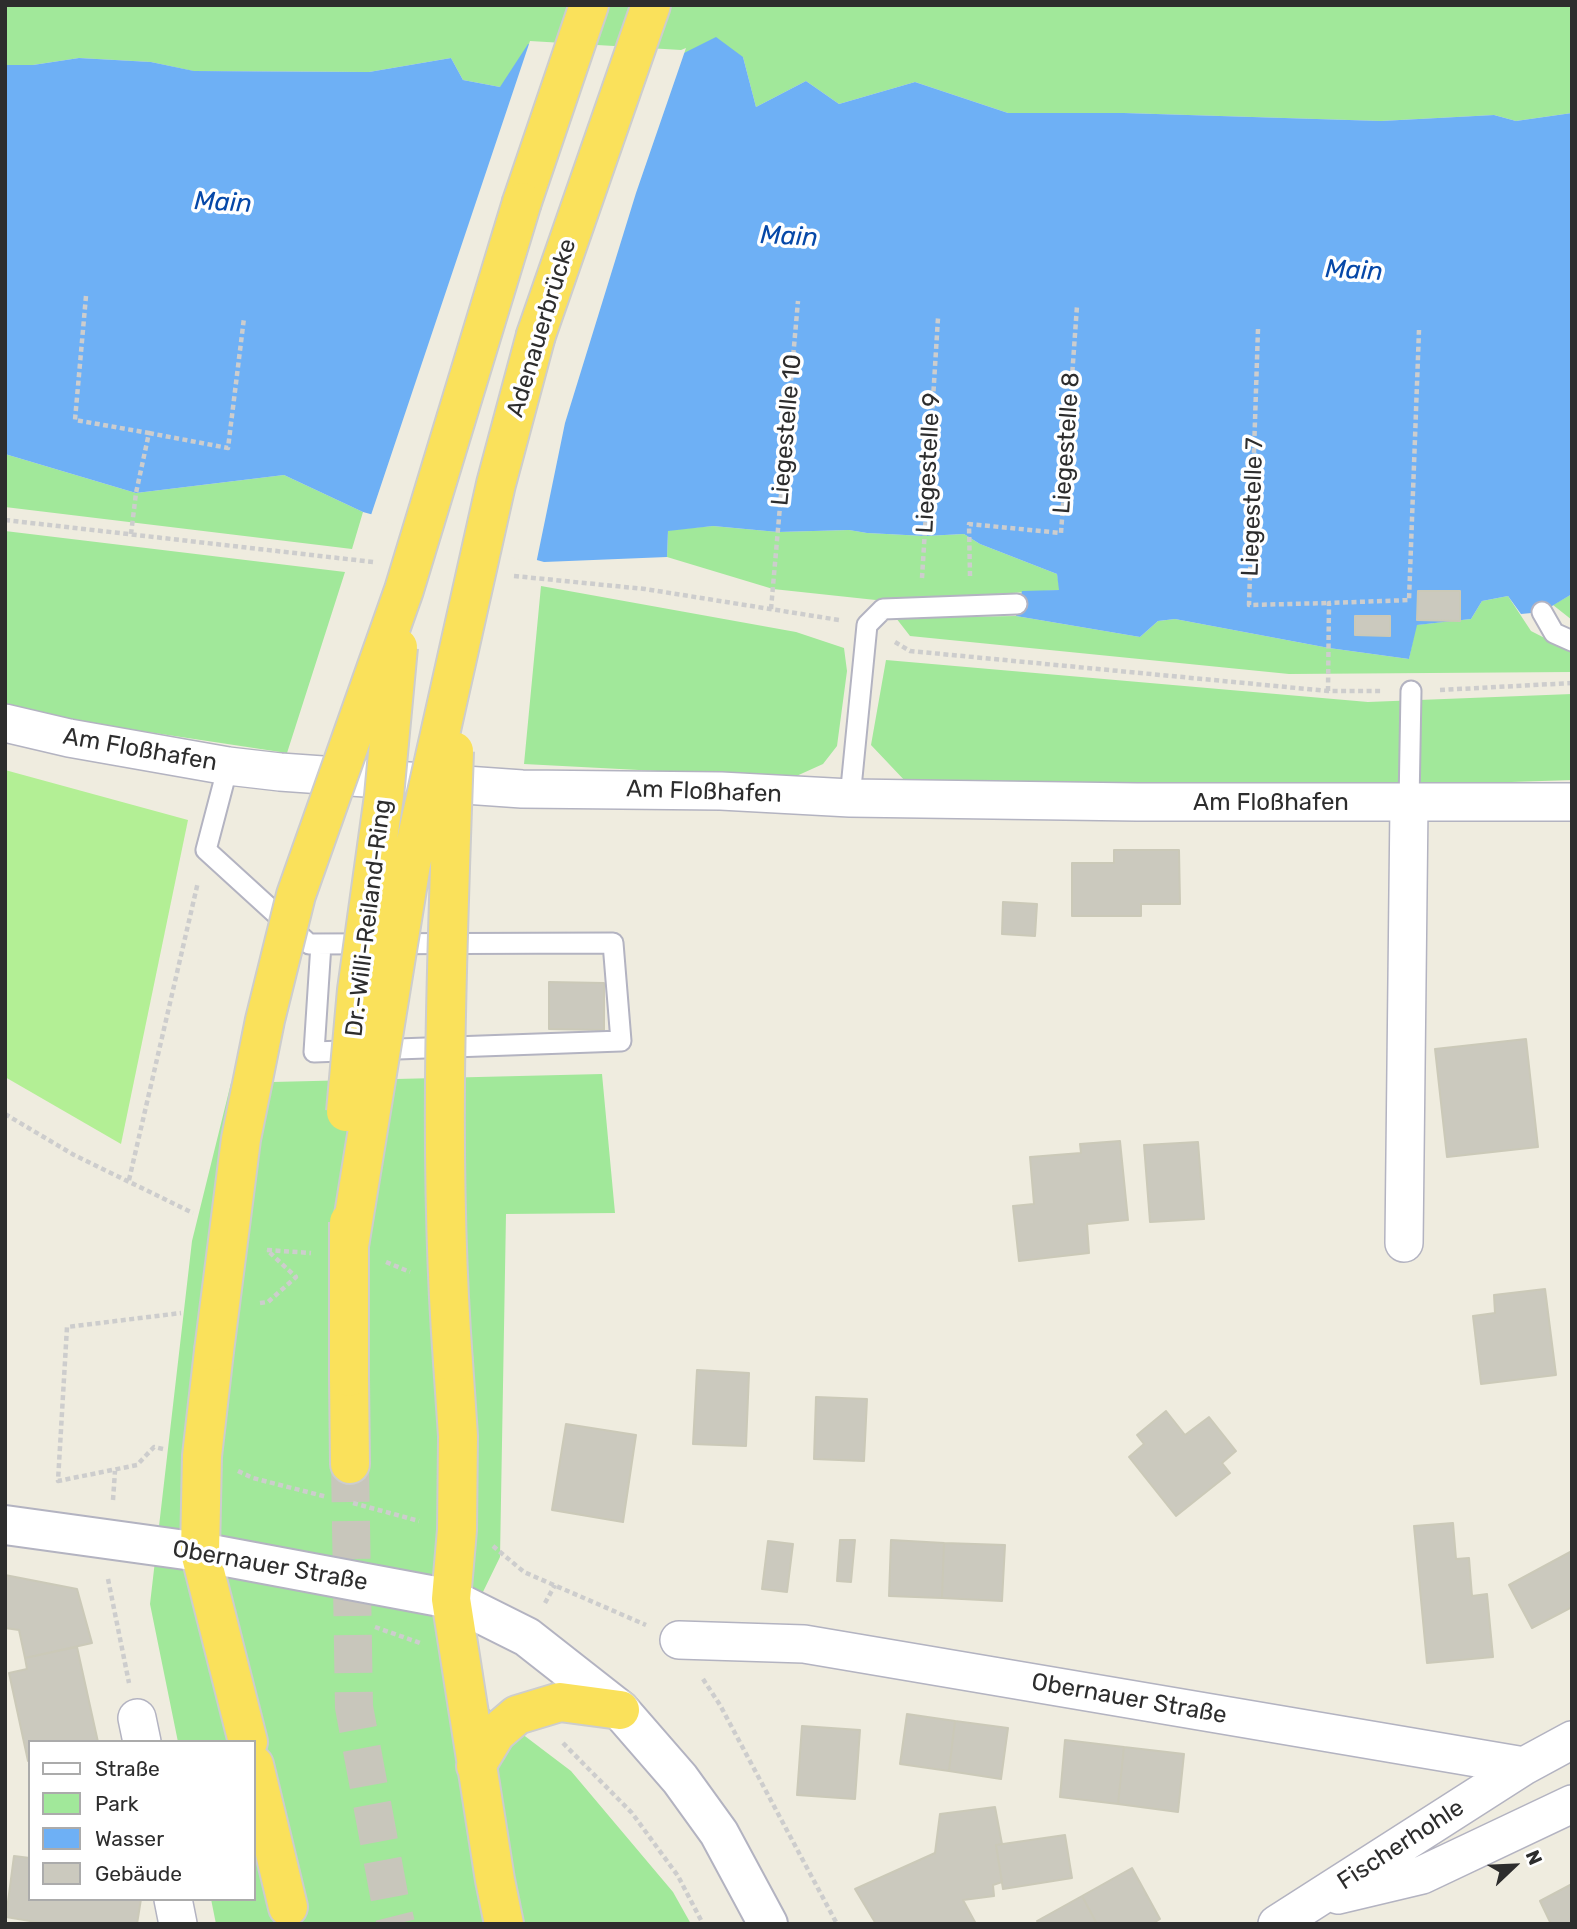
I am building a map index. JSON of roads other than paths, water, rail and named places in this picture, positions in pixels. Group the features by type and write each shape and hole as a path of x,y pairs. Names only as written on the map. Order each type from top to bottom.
{"highway":[{"path":"247,1740 200,1552 202,1457 241,1139 265,1020 293,908 404,590 522,202 589,5"},
{"name":"Adenauerbrücke","path":"458,657 496,484 536,335 651,5"},
{"name":"Dr.-Willi-Reiland-Ring","path":"350,1464 346,1110 358,990 384,796 404,590"},
{"path":"458,657 450,862 447,1085 446,1265 458,1436 457,1530 451,1599 476,1766 504,1924"},
{"name":"Dr.-Willi-Reiland-Ring","path":"349,1246 411,864 458,657"},
{"path":"476,1766 496,1732 517,1715 560,1702 620,1710"},
{"path":"256,1773 288,1907"}],"street":[{"name":"Am Floßhafen","path":"5,723 69,738 228,766 522,789 721,791 849,797 1409,804 1572,802"},
{"path":"1404,1242 1409,804"},
{"name":"Obernauer Straße","path":"5,1525 200,1552 451,1599 527,1637 620,1710 680,1779 719,1833 768,1924"},
{"name":"Obernauer Straße","path":"679,1640 804,1644 1524,1766"},
{"path":"1524,1766 1572,1740"},
{"name":"Fischerhohle","path":"1277,1924 1524,1766"},
{"path":"1314,1900 1423,1875 1572,1804"},
{"path":"173,1901 178,1924"}],"lane":[{"path":"849,797 867,625 883,609 1017,604"},
{"path":"1542,612 1554,633 1572,641"},
{"path":"1409,804 1411,691"},
{"path":"228,766 205,850 309,944 612,943 621,1041 314,1052 321,944"}],"water":[{"name":"Main","path":"716,37 743,57 756,107 806,81 839,104 915,82 1008,113 1124,113 1381,121 1494,115 1516,121 1572,113 1572,594 1542,612 1521,614 1508,596 1482,601 1471,619 1417,625 1409,659 1329,648 1175,619 1158,621 1140,637 1016,616 1022,591 1059,590 1057,574 980,544 964,534 925,536 849,530 778,532 713,526 668,531 667,557 544,562 363,512 284,475 136,493 5,454 5,65 33,65 79,58 151,62 194,71 369,72 451,58 463,80 500,87 528,44 682,54"}],"tunnel":[{"path":"350,1464 354,1707 396,1924"}]}
